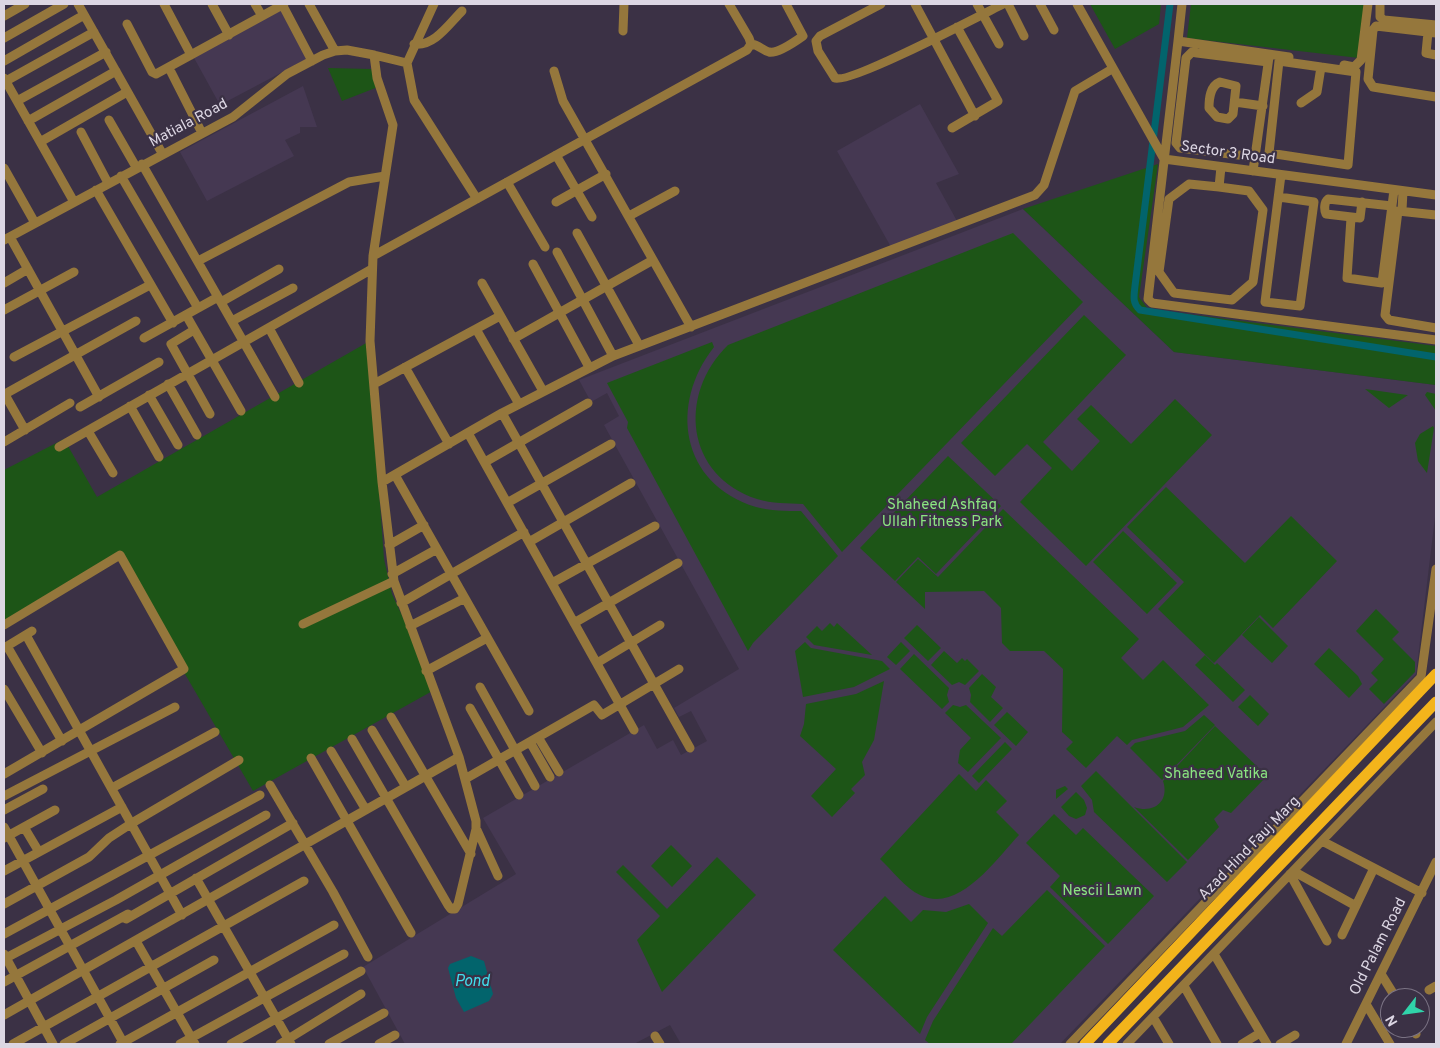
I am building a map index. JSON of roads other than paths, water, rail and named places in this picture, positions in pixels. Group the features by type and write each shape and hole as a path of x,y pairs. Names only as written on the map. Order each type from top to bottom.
{"main road":[{"name":"Azad Hind Fauj Marg","path":"1085,1044 1431,680"},
{"path":"1108,1044 1436,702"}],"street":[{"path":"4,16 25,4"},
{"path":"4,38 64,4"},
{"path":"78,4 162,153"},
{"path":"164,4 192,55"},
{"path":"212,4 229,34"},
{"path":"255,4 262,16"},
{"path":"127,24 153,74 160,73 283,4 312,61"},
{"path":"309,4 335,50 347,50 407,63"},
{"path":"434,4 414,44 407,63 414,100 477,199"},
{"path":"624,4 624,31"},
{"path":"729,4 751,44"},
{"path":"751,44 759,45 768,52 775,52 803,36 786,4"},
{"path":"881,4 820,36 816,41 818,51 835,78 844,79 933,39 1003,4"},
{"path":"914,4 975,116"},
{"path":"977,4 998,44"},
{"path":"1008,4 1024,36"},
{"path":"1040,4 1054,30"},
{"name":"Sector 3 Road","path":"1077,4 1164,159 1436,195"},
{"path":"1182,4 1147,294 1152,303 1436,340"},
{"path":"1356,69 1279,62 1269,153 1348,165 1356,69 1361,60 1368,4"},
{"path":"1380,4 1380,17 1384,20 1436,25"},
{"path":"414,44 423,45 430,42 462,12"},
{"path":"4,61 84,15"},
{"path":"1436,55 1426,53 1432,32 1376,26 1373,30 1368,79 1373,87 1436,96"},
{"path":"952,128 997,103 997,98 957,27"},
{"path":"74,202 5,79 94,32"},
{"path":"1178,41 1268,58"},
{"path":"373,256 747,50 751,44"},
{"name":"Matiala Road","path":"6,238 238,113 266,90 312,61 335,50"},
{"path":"17,101 106,52"},
{"path":"1255,157 1180,148 1176,143 1186,58 1192,52 1268,58 1356,69"},
{"path":"374,55 377,78 394,124 373,256 370,341 382,482 393,577 459,757 476,830 498,876"},
{"path":"1253,171 1268,58"},
{"path":"1301,103 1317,92 1321,67"},
{"path":"169,68 202,133"},
{"path":"382,482 518,404 613,356 1035,195 1044,185 1075,92 1112,69"},
{"path":"554,71 563,102 606,174 690,327"},
{"path":"28,121 116,72"},
{"path":"40,142 127,92"},
{"path":"1235,102 1262,106"},
{"path":"110,120 198,260 275,397"},
{"path":"81,132 108,183"},
{"path":"556,155 592,217"},
{"path":"1219,187 1221,167"},
{"path":"4,168 35,223"},
{"path":"556,202 606,174"},
{"path":"1279,197 1314,202 1300,306 1265,302 1281,175"},
{"path":"121,176 198,308"},
{"path":"198,260 349,182 385,176"},
{"path":"507,182 545,246"},
{"path":"1190,184 1219,187 1249,191 1263,210 1253,282 1232,300 1174,293 1159,272 1169,198 1190,184"},
{"path":"96,190 172,323"},
{"path":"1351,218 1347,278 1382,283 1392,206 1398,190"},
{"path":"1398,190 1402,210"},
{"path":"629,216 675,191"},
{"path":"1362,202 1360,218 1326,214 1327,200 1362,202 1392,206"},
{"path":"1436,214 1402,210 1397,212 1386,319 1436,328"},
{"path":"577,232 640,345"},
{"path":"6,238 28,269 99,397"},
{"path":"556,252 613,356"},
{"path":"513,339 653,260"},
{"path":"532,264 589,367"},
{"path":"4,283 28,269"},
{"path":"144,338 198,308 220,299 278,269"},
{"path":"59,447 372,269"},
{"path":"4,310 74,272"},
{"path":"482,283 543,391"},
{"path":"14,357 150,285"},
{"path":"232,321 293,288"},
{"path":"186,315 241,411"},
{"path":"374,384 500,316"},
{"path":"25,430 4,394 136,322"},
{"path":"269,328 299,383"},
{"path":"476,329 518,404"},
{"path":"194,330 171,344 210,414"},
{"path":"80,407 159,362"},
{"path":"405,367 449,444"},
{"path":"168,384 196,435"},
{"path":"149,395 178,445"},
{"path":"4,442 70,403"},
{"path":"484,462 588,403"},
{"path":"130,406 159,457"},
{"path":"502,413 610,602 690,748"},
{"path":"88,431 113,473"},
{"path":"468,434 634,730"},
{"path":"507,503 611,444"},
{"path":"395,475 529,711"},
{"path":"529,542 631,483"},
{"path":"389,545 424,525"},
{"path":"552,583 655,526"},
{"path":"401,603 524,532"},
{"path":"303,624 393,577 437,549"},
{"path":"4,625 120,555 184,669 62,742 4,774"},
{"path":"574,622 678,563"},
{"path":"1070,1044 1257,851 1431,680 1436,569"},
{"path":"410,626 465,598"},
{"path":"597,663 660,625"},
{"path":"62,742 6,647 29,633 90,750 182,915"},
{"path":"426,671 487,638"},
{"path":"465,779 594,705 602,715 679,669"},
{"path":"480,687 535,786"},
{"path":"4,689 42,753"},
{"path":"4,796 175,707"},
{"path":"470,708 519,795"},
{"path":"391,717 471,854"},
{"path":"1127,1044 1436,722"},
{"path":"372,730 406,787"},
{"path":"112,788 215,732"},
{"path":"538,737 559,772"},
{"path":"352,739 452,910 458,904 476,830"},
{"path":"530,742 550,777"},
{"path":"331,751 366,810"},
{"path":"4,1015 459,757"},
{"path":"311,758 346,822 411,932"},
{"path":"4,904 89,857 109,838 132,823 239,760"},
{"path":"270,785 306,844 368,957"},
{"path":"4,810 43,789"},
{"path":"4,934 260,795"},
{"path":"4,871 122,807"},
{"path":"6,837 55,810"},
{"path":"53,1044 4,957 160,876 266,815"},
{"path":"4,982 293,823"},
{"path":"4,827 6,837 22,861 100,997 123,1044 334,925"},
{"path":"24,827 39,852"},
{"path":"1322,841 1422,893"},
{"name":"Old Palam Road","path":"1346,1044 1436,865"},
{"path":"1342,935 1374,868"},
{"path":"1292,873 1356,906"},
{"path":"1292,873 1327,941"},
{"path":"196,878 290,1042"},
{"path":"13,1044 152,968 304,881"},
{"path":"136,941 193,1041"},
{"path":"180,1044 193,1041 264,998 344,954"},
{"path":"1214,954 1266,1044"},
{"path":"64,1044 214,960"},
{"path":"232,1044 360,971"},
{"path":"1381,974 1390,988"},
{"path":"1184,986 1217,1044"},
{"path":"280,1044 290,1042 361,994"},
{"path":"1366,1004 1390,1044"},
{"path":"329,1044 384,1013"},
{"path":"1154,1017 1169,1044"},
{"path":"1242,1044 1260,1034"},
{"path":"379,1044 395,1035"},
{"path":"1280,1044 1295,1035"}],"water":[{"name":"Pond","path":"471,956 484,961 493,994 489,1001 464,1012 456,998 448,968 450,964"}],"waterway":[{"path":"1170,4 1134,293 1137,307 1140,310 1436,357"}],"park label":[{"name":"Shaheed Ashfaq Ullah Fitness Park","path":"942,514"},
{"name":"Shaheed Vatika","path":"1216,775"},
{"name":"Nescii Lawn","path":"1102,892"}]}
